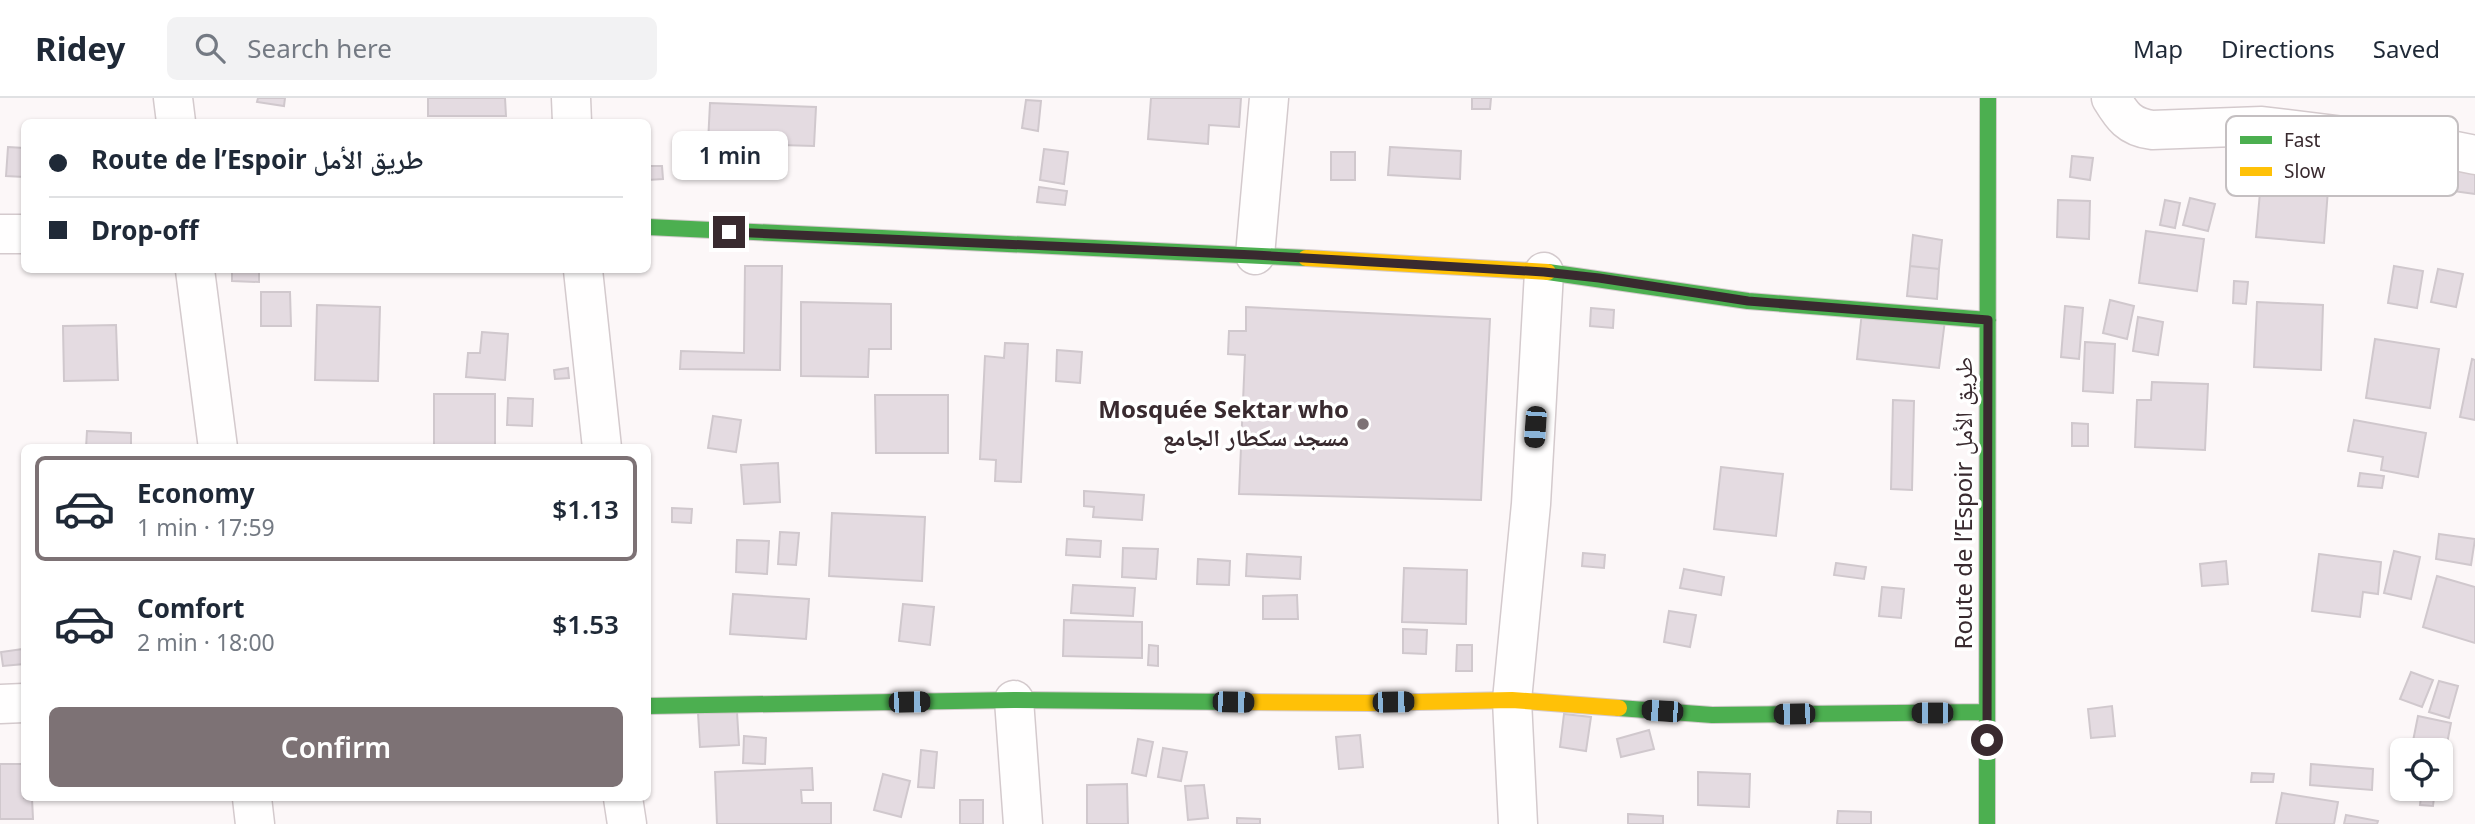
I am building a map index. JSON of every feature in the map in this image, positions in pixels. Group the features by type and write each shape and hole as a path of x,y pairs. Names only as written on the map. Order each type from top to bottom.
{"main road":[{"name":"Route de l’Espoir طريق الأمل","path":"1987,824 1988,98"},
{"path":"651,228 1255,255 1544,272 1748,301 1988,320"},
{"path":"651,706 1014,700 1370,703 1512,700 1712,715 1987,712"}],"street":[{"path":"173,98 176,119"},
{"path":"571,98 572,119"},
{"path":"1255,255 1269,98"},
{"path":"2111,98 2125,120 2137,128 2152,130 2226,127"},
{"path":"0,234 21,234"},
{"path":"1518,824 1512,700 1531,504 1544,272"},
{"path":"195,273 217,444"},
{"path":"583,273 602,444"},
{"path":"1014,700 1023,824"},
{"path":"0,704 21,703"},
{"path":"252,801 255,824"},
{"path":"623,801 627,824"}],"building":[{"path":"258,98 285,98 284,106 257,102"},
{"path":"428,98 505,98 506,116 428,116"},
{"path":"1151,98 1241,98 1239,127 1209,125 1208,144 1148,139"},
{"path":"1472,98 1491,98 1490,109 1472,109"},
{"path":"1026,100 1041,101 1038,131 1022,128"},
{"path":"710,103 816,107 814,146 708,143"},
{"path":"8,147 21,148 21,177 6,176"},
{"path":"1390,147 1461,151 1460,179 1388,175"},
{"path":"1044,149 1068,152 1064,184 1040,180"},
{"path":"1331,152 1355,152 1355,180 1331,180"},
{"path":"2072,156 2093,158 2090,180 2070,177"},
{"path":"2458,162 2475,164 2475,194 2458,192"},
{"path":"651,166 662,166 663,179 651,180"},
{"path":"1039,187 1067,191 1065,205 1037,202"},
{"path":"2260,196 2328,196 2324,243 2256,237"},
{"path":"2190,198 2215,204 2208,231 2183,225"},
{"path":"2058,200 2090,201 2089,239 2057,237"},
{"path":"2165,200 2180,203 2175,228 2160,225"},
{"path":"2146,231 2204,239 2197,291 2139,283"},
{"path":"1913,235 1942,240 1939,269 1910,266"},
{"path":"745,266 782,266 780,370 680,369 681,351 744,353"},
{"path":"1910,266 1939,269 1937,299 1907,296"},
{"path":"2394,266 2423,271 2417,308 2388,303"},
{"path":"2438,269 2463,274 2456,307 2431,302"},
{"path":"232,273 259,273 259,282 232,281"},
{"path":"2234,281 2248,282 2246,304 2233,303"},
{"path":"261,292 290,292 291,326 261,326"},
{"path":"2110,300 2134,306 2127,339 2103,333"},
{"path":"801,302 891,304 891,349 869,349 868,377 801,376"},
{"path":"1863,302 1946,312 1939,368 1857,359"},
{"path":"2257,302 2323,305 2321,370 2254,367"},
{"path":"317,305 380,307 378,381 315,380"},
{"path":"2065,306 2083,308 2079,359 2061,357"},
{"name":"Mosquée Sektar who مسجد سكطار الجامع","path":"1246,307 1490,319 1481,500 1239,494 1245,355 1228,354 1229,331 1246,331"},
{"path":"1591,308 1614,310 1613,328 1590,326"},
{"path":"2138,317 2163,322 2158,355 2133,351"},
{"path":"116,325 118,380 64,381 63,326"},
{"path":"482,332 508,334 505,380 466,377 468,353 480,353"},
{"path":"2375,339 2439,349 2430,408 2366,398"},
{"path":"2085,342 2115,344 2113,393 2083,391"},
{"path":"1005,343 1028,344 1021,482 995,481 996,460 980,459 985,356 1004,358"},
{"path":"1057,350 1082,352 1080,383 1056,381"},
{"path":"2472,359 2475,360 2475,420 2460,417"},
{"path":"568,368 569,378 555,379 554,370"},
{"path":"2152,382 2208,384 2205,450 2135,447 2137,400 2151,400"},
{"path":"434,394 495,394 495,444 434,444"},
{"path":"875,395 948,395 948,453 876,453"},
{"path":"508,398 533,399 532,426 507,425"},
{"path":"1893,400 1914,401 1912,490 1891,489"},
{"path":"713,416 741,420 736,452 708,448"},
{"path":"2354,420 2426,433 2418,477 2381,470 2383,457 2348,451"},
{"path":"2072,423 2088,424 2088,446 2072,446"},
{"path":"87,431 131,433 131,444 86,444"},
{"path":"778,463 780,502 744,504 741,465"},
{"path":"1721,467 1783,474 1776,536 1714,529"},
{"path":"2360,473 2384,476 2382,488 2358,486"},
{"path":"1084,491 1144,495 1142,520 1093,517 1094,507 1084,506"},
{"path":"672,508 692,509 691,523 672,522"},
{"path":"832,513 925,517 922,581 829,576"},
{"path":"780,532 799,533 796,565 778,564"},
{"path":"2439,534 2475,539 2471,565 2436,559"},
{"path":"1067,539 1101,541 1100,557 1066,555"},
{"path":"737,540 769,541 767,574 736,572"},
{"path":"1123,548 1158,549 1156,579 1122,577"},
{"path":"2394,551 2420,557 2411,599 2384,593"},
{"path":"1583,553 1605,555 1604,568 1582,566"},
{"path":"1247,554 1301,557 1300,579 1246,576"},
{"path":"2319,554 2381,562 2378,594 2363,592 2360,617 2312,611"},
{"path":"1198,559 1230,561 1229,585 1197,584"},
{"path":"2226,561 2228,584 2202,586 2200,564"},
{"path":"1836,563 1866,567 1864,579 1834,575"},
{"path":"1404,568 1467,570 1466,624 1402,622"},
{"path":"1684,569 1724,577 1721,595 1680,588"},
{"path":"2437,576 2475,587 2475,643 2423,627"},
{"path":"1073,585 1135,588 1133,616 1071,613"},
{"path":"1882,587 1904,589 1901,618 1879,616"},
{"path":"733,594 809,599 806,639 730,634"},
{"path":"1297,595 1298,619 1263,619 1263,596"},
{"path":"903,604 934,607 930,645 899,641"},
{"path":"1669,611 1696,615 1690,647 1664,642"},
{"path":"1064,620 1142,622 1142,658 1063,656"},
{"path":"1403,629 1427,630 1426,654 1403,653"},
{"path":"1149,645 1158,646 1158,666 1148,665"},
{"path":"1457,645 1472,645 1472,671 1456,671"},
{"path":"21,649 21,664 3,666 1,652"},
{"path":"2411,672 2433,680 2422,707 2400,699"},
{"path":"2439,681 2458,686 2449,718 2429,712"},
{"path":"2112,706 2115,736 2091,738 2088,709"},
{"path":"737,712 739,745 700,747 698,713"},
{"path":"1564,714 1591,717 1586,751 1560,747"},
{"path":"2418,716 2451,723 2448,738 2414,738"},
{"path":"1649,730 1654,749 1621,757 1617,739"},
{"path":"1360,735 1363,767 1339,769 1336,737"},
{"path":"744,736 766,738 765,764 743,763"},
{"path":"1138,739 1153,742 1146,776 1132,773"},
{"path":"1163,748 1187,752 1181,781 1158,777"},
{"path":"921,750 937,752 934,788 918,787"},
{"path":"0,764 21,764 21,801 32,801 33,819 0,819"},
{"path":"2311,764 2373,769 2372,790 2310,785"},
{"path":"812,768 813,790 801,790 802,803 831,803 831,824 717,824 715,772"},
{"path":"1698,772 1750,774 1749,807 1698,805"},
{"path":"2252,773 2274,774 2273,782 2251,782"},
{"path":"883,774 910,781 901,817 874,810"},
{"path":"1127,784 1128,824 1087,824 1087,785"},
{"path":"1204,785 1208,818 1188,820 1185,786"},
{"path":"2282,793 2338,802 2334,824 2276,824"},
{"path":"960,800 983,800 983,824 960,824"},
{"path":"2420,801 2434,801 2433,806 2420,805"},
{"path":"1838,811 1871,812 1871,824 1837,824"},
{"path":"1628,814 1663,816 1663,824 1628,824"},
{"path":"2346,815 2378,821 2377,824 2344,824"},
{"path":"1237,818 1260,819 1260,824 1237,824"}],"traffic: fast":[{"path":"1987,824 1988,98"},
{"path":"651,227 1306,258"},
{"path":"1548,272 1748,301 1988,320"},
{"path":"651,706 1014,700 1241,702"},
{"path":"1619,708 1712,715 1987,712"}],"traffic: slow":[{"path":"1306,258 1548,272"},
{"path":"1241,702 1512,700 1619,708"}],"place":[{"name":"Mosquée Sektar who مسجد سكطار الجامع","path":"1363,424"}],"route":[{"path":"729,232 1255,255 1544,272 1748,301 1988,320 1987,740"}]}
